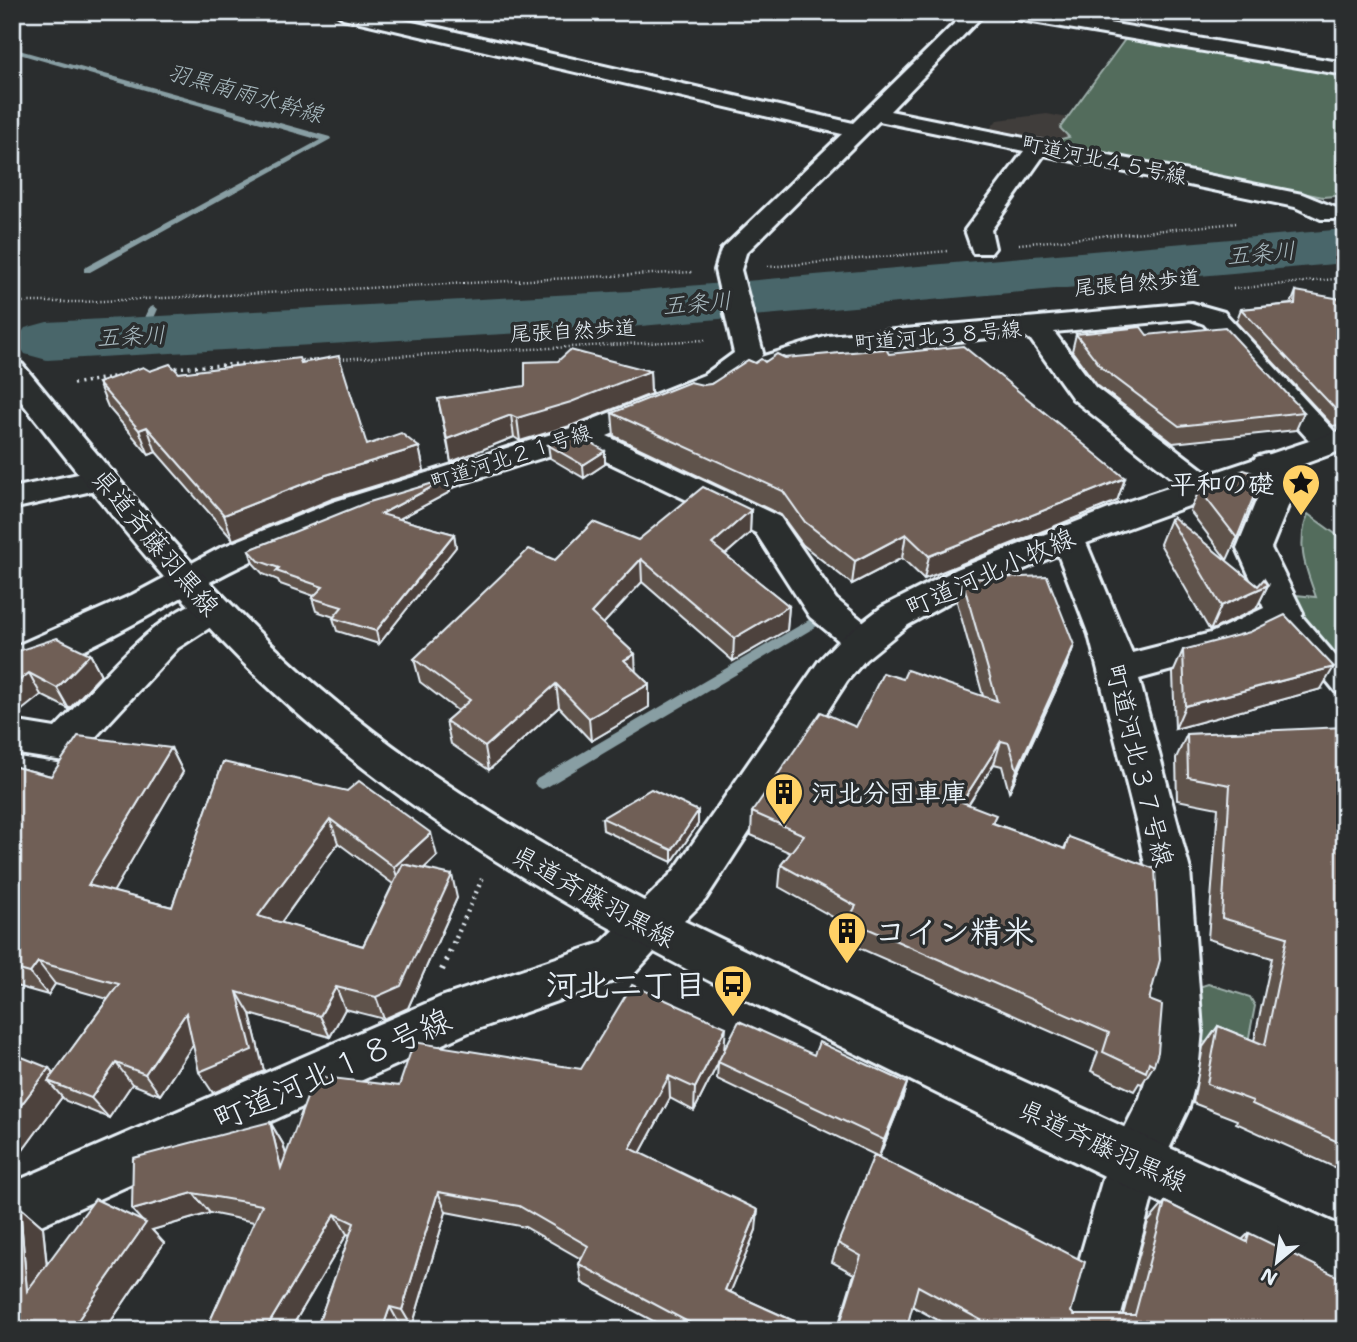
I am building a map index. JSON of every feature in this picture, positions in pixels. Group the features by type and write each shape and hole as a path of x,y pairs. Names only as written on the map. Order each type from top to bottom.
{"street":[{"name":"町道河北４５号線","path":"343,12 726,98 867,123 1039,147 1302,201 1330,214"},
{"path":"743,351 728,271 734,250 978,12"},
{"path":"1009,12 1345,69"},
{"path":"982,248 978,230 1039,147"},
{"path":"1025,326 1192,311 1214,318 1333,450"},
{"name":"町道河北３８号線","path":"743,351 772,366 828,345 1025,326 1041,334 1084,393 1203,486"},
{"name":"町道河北２１号線","path":"12,664 200,595 232,556 345,510 585,434 715,381 743,351"},
{"name":"県道斉藤羽黒線","path":"18,377 200,595 327,717 373,754 498,842 563,882 648,927 1135,1161 1345,1257"},
{"path":"585,434 600,446 768,526 823,608 862,640"},
{"name":"町道河北小牧線","path":"648,927 689,886 833,671 862,640 883,623 935,593 1068,536 1267,464 1333,450"},
{"path":"1117,670 1202,652 1264,626 1285,613 1254,548 1278,489 1267,464"},
{"path":"12,499 102,479"},
{"name":"町道河北３７号線","path":"1068,536 1108,635 1160,829 1168,870 1177,1030 1173,1072 1163,1107 1135,1161 1088,1330"},
{"path":"12,737 64,745 165,639 200,595"},
{"name":"町道河北１８号線","path":"12,1211 471,1008 617,959 648,927"}],"lane":[{"path":"1285,613 1345,685"}],"path":[{"name":"尾張自然歩道","path":"12,302 95,302 728,271 1246,222"},
{"name":"尾張自然歩道","path":"1221,290 1345,278"},
{"name":"尾張自然歩道","path":"288,362 743,351"},
{"path":"166,369 274,362"},
{"path":"18,377 86,384 121,375"},
{"path":"1334,500 1345,508"},
{"path":"415,1032 498,842"}],"shaded area":[{"path":"1047,114 1068,118 1060,128 1070,137 1050,142 989,130 997,120"}],"green space":[{"path":"1126,38 1345,76 1345,195 1323,197 1050,142 1069,137 1060,128"},
{"path":"1308,514 1345,541 1345,663 1288,604 1285,594 1316,597 1305,566 1302,546"},
{"path":"1208,984 1250,997 1255,1006 1245,1058 1192,1037 1190,990"}],"building":[{"path":"1296,291 1341,299 1339,369 1345,375 1345,412 1339,413 1241,309 1295,304"},
{"path":"1141,327 1147,335 1225,327 1304,412 1179,426 1102,368 1076,334"},
{"path":"963,346 1125,478 929,556 906,534 855,561 805,522 783,491 612,413 690,382 711,384 748,360 755,363 761,359 765,362 777,354 785,358 886,349 889,354"},
{"path":"570,350 650,371 571,402 517,418 511,415 447,439 438,399 525,386 525,362 558,361"},
{"path":"339,356 367,445 401,433 419,447 326,475 224,515 147,427 139,430 98,383 143,367 150,371 170,364 179,373 299,358 301,363"},
{"path":"579,436 605,451 583,465 548,445"},
{"path":"1244,470 1262,476 1237,538 1199,489"},
{"path":"447,479 381,514 454,534 376,631 333,618 342,607 312,598 323,587 276,571 279,568 259,561 249,550 366,503"},
{"path":"703,487 751,510 712,544 789,606 734,638 641,559 591,613 635,654 624,660 649,684 589,718 556,684 485,747 446,721 470,700 414,659 529,549 555,560 593,522 638,540"},
{"path":"1173,517 1258,586 1264,579 1268,585 1221,606 1170,519"},
{"path":"1047,576 1074,645 1017,770 1009,743 1001,741 962,802 996,815 992,823 1065,849 1069,837 1155,869 1160,960 1149,1000 1162,1005 1158,1052 1154,1065 1149,1062 1146,1072 1103,1052 1109,1033 848,920 856,906 781,865 804,835 752,812 821,712 856,727 883,673 903,679 907,670 997,701 962,579"},
{"path":"1285,615 1334,667 1185,706 1183,650 1250,632"},
{"path":"57,638 90,654 57,688 29,673 12,686 12,653"},
{"path":"1344,727 1345,1145 1252,1104 1253,1101 1207,1084 1218,1026 1265,1045 1287,937 1222,918 1230,785 1188,777 1187,734"},
{"path":"78,736 171,748 88,885 172,907 223,762 347,791 359,781 431,833 394,867 330,819 258,916 363,946 403,864 452,875 401,986 376,997 336,987 320,1016 237,992 252,1050 199,1072 186,1013 145,1074 116,1063 91,1098 48,1081 119,984 38,962 30,973 12,968 12,766 51,776"},
{"path":"651,789 698,811 672,850 602,818"},
{"path":"632,985 726,1027 695,1088 669,1076 630,1148 758,1210 725,1290 814,1330 703,1330 579,1264 588,1246 519,1206 438,1192 402,1310 390,1307 382,1330 316,1330 354,1223 335,1214 265,1330 206,1330 262,1205 193,1193 132,1210 133,1158 270,1122 281,1168 315,1076 399,1086 414,1042 581,1069"},
{"path":"739,1021 814,1055 819,1042 907,1083 884,1140 718,1062"},
{"path":"12,1053 49,1068 12,1117"},
{"path":"874,1155 1085,1262 1071,1312 1074,1315 1135,1315 1165,1202 1247,1242 1249,1233 1345,1280 1345,1330 999,1330 918,1286 906,1330 838,1330 861,1256 838,1243"},
{"path":"95,1199 146,1223 71,1330 12,1330 12,1210 20,1207 27,1291"}],"waterway":[{"name":"羽黒南雨水幹線","path":"12,50 327,139 87,270"},
{"name":"五条川","path":"47,341 630,309 1345,246"},
{"name":"羽黒南雨水幹線","path":"141,336 153,309"},
{"path":"542,783 814,622"}],"place":[{"name":"平和の礎","path":"1301,517"},
{"name":"河北分団車庫","path":"784,826"},
{"name":"コイン精米","path":"847,965"},
{"name":"河北二丁目","path":"733,1018"}]}
